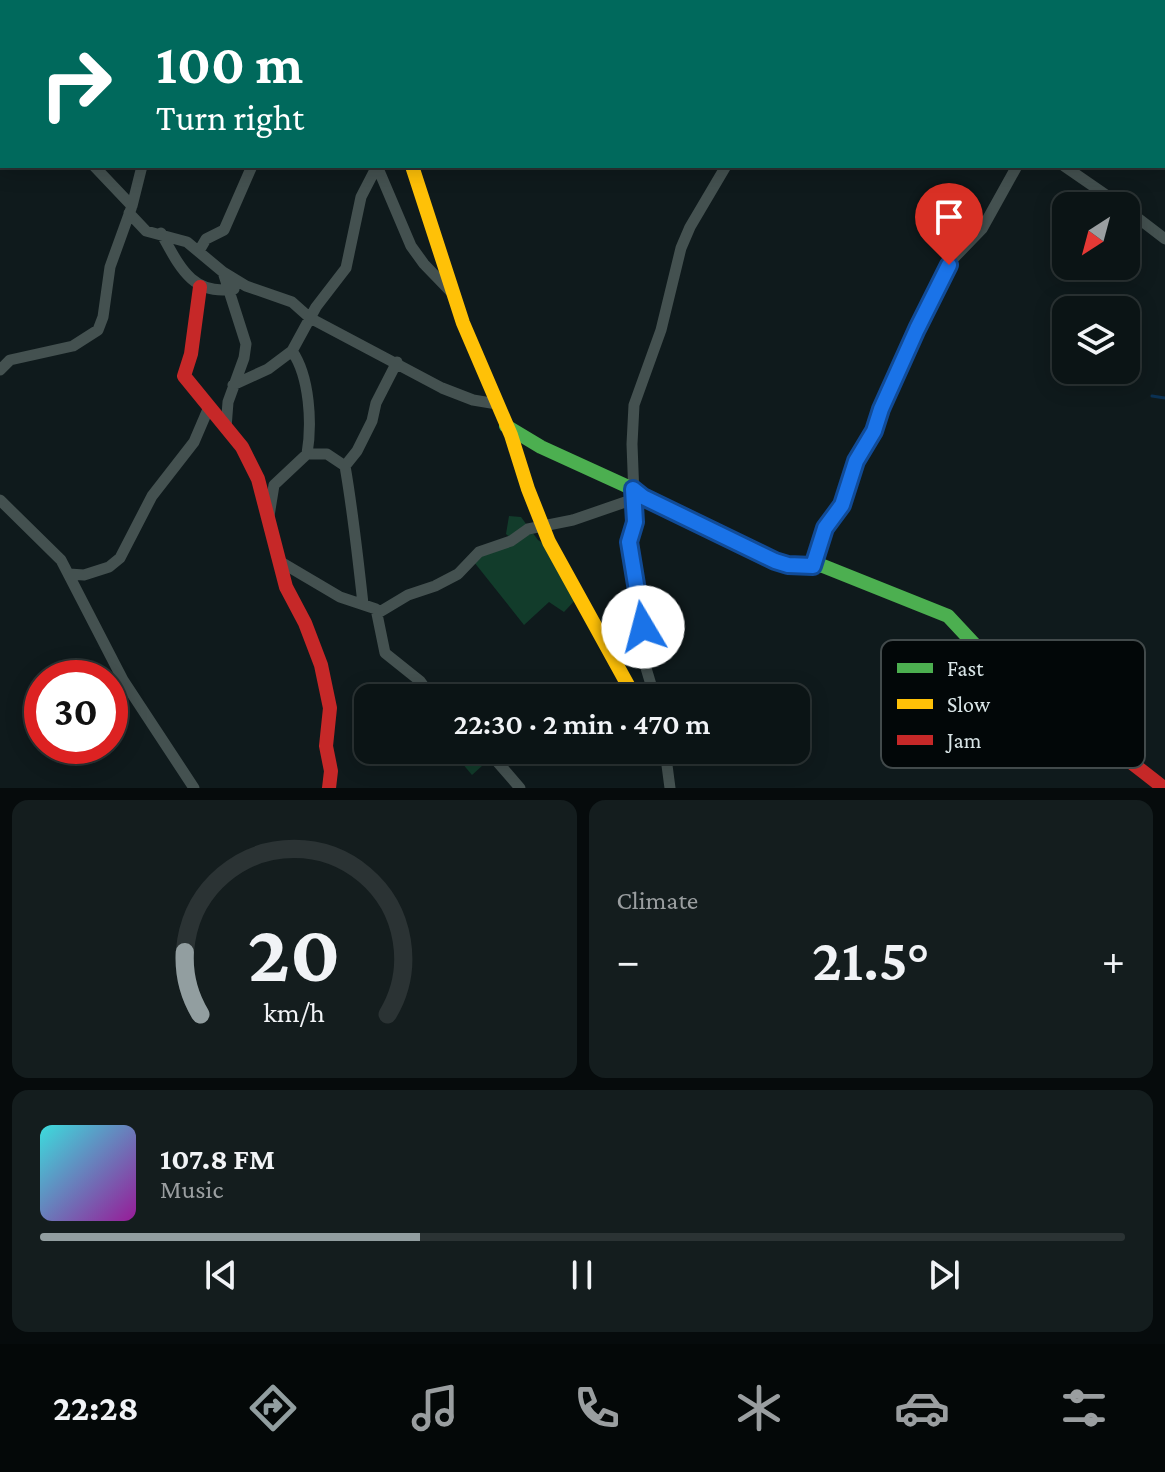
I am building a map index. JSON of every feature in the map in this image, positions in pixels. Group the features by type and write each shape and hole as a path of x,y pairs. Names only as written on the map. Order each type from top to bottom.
{"street":[{"path":"96,168 131,210 142,229 182,240 246,286 292,302 310,318 442,388 473,400 497,404"},
{"path":"0,370 10,360 73,346 98,330 103,317 110,267 131,210 142,168"},
{"path":"199,251 206,239 224,230 251,168"},
{"path":"233,385 268,369 292,351 310,318 346,268 361,197 376,168"},
{"path":"378,168 411,246 454,294"},
{"path":"413,168 454,294 542,524 565,574 628,684"},
{"path":"651,684 640,648 643,627 629,542 635,522 634,405 647,376 681,248 725,168"},
{"path":"813,566 825,528 842,505 856,461 874,431 917,329 949,265 982,229 1016,168"},
{"path":"1067,168 1101,192"},
{"path":"1140,220 1165,239"},
{"path":"161,233 178,264 200,287 228,290 246,286"},
{"path":"223,272 246,344 228,402 226,428"},
{"path":"200,287 192,355 184,376 250,460 269,517 286,587 305,623 321,665 330,708 326,746 331,771 329,788"},
{"path":"269,517 274,485 307,454 306,379 292,351"},
{"path":"345,466 357,451 372,421 376,403 397,362"},
{"path":"69,574 84,575 109,567 120,558 152,496 194,442 209,407"},
{"path":"506,426 634,494 775,561 788,565 823,566 948,616 970,640"},
{"path":"307,454 327,454 345,466 363,604"},
{"path":"378,613 408,595 458,574 479,552 500,545 520,532 542,524 573,520 634,494"},
{"path":"0,500 50,547 69,574 123,680 194,788"},
{"path":"279,561 340,597 363,604 378,613 385,653 422,684"},
{"path":"499,764 520,788"},
{"path":"667,764 670,788"},
{"path":"1138,768 1164,788"}],"green space":[{"path":"509,516 521,517 538,540 547,546 579,596 564,612 549,602 524,625 474,562 481,555 513,540 506,534"},
{"path":"463,764 484,764 472,775"}],"waterway":[{"path":"1152,396 1165,398"}],"traffic: fast":[{"path":"506,426 541,447 633,489 643,497 775,561 788,565 823,566 948,616 970,640"}],"traffic: slow":[{"path":"413,168 463,323 511,435 549,542 627,684"}],"traffic: jam":[{"path":"200,287 191,354 184,376 242,447 258,479 286,587 305,623 321,665 330,708 326,746 331,771 329,788"},
{"path":"1138,768 1164,788"}],"route":[{"path":"643,627 629,542 635,522 633,489 643,497 775,561 813,566 825,528 842,505 856,461 874,431 917,329 949,265"}]}
